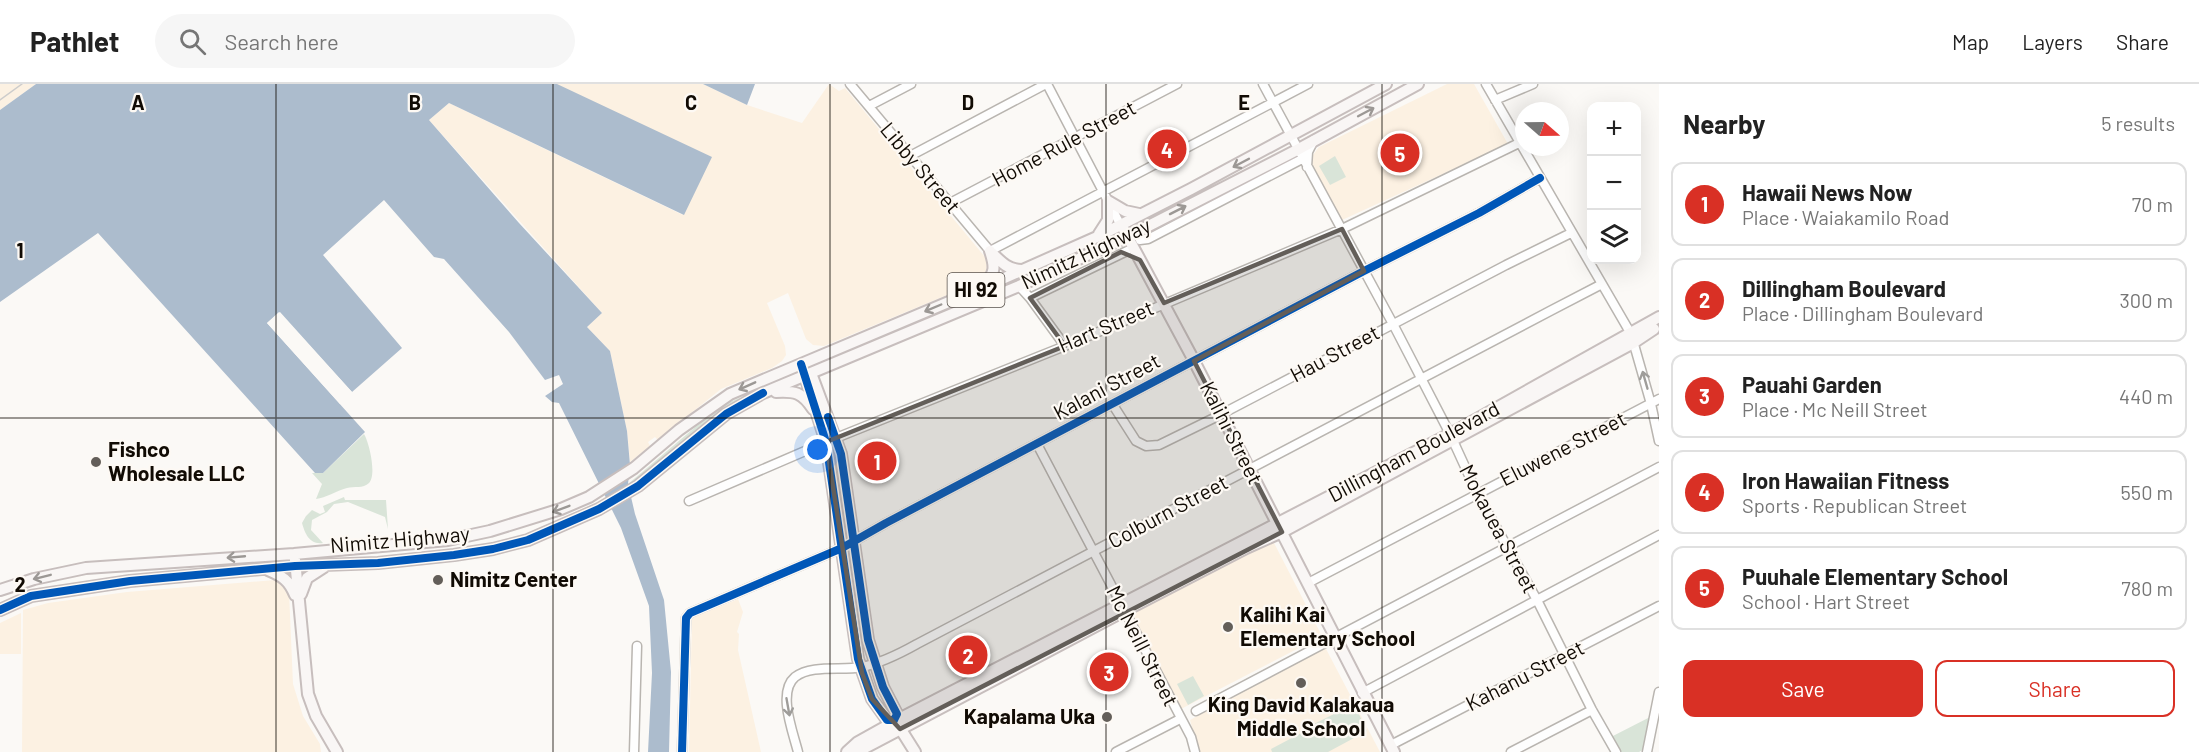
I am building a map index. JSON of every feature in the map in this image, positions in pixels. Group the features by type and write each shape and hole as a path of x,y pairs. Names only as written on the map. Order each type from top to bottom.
{"main road":[{"name":"Nimitz Highway","path":"0,590 34,579 86,568 294,554 448,540 533,519 589,497 634,468 679,430 730,394 1097,237 1386,84"},
{"name":"Nimitz Highway","path":"0,610 31,596 130,581 295,566 326,566 432,557 493,549 538,536 599,509 638,486 726,414 763,393 1019,286 1105,247 1278,159 1302,159 1314,140 1418,84"},
{"path":"1106,196 1125,211 1139,214"},
{"path":"1097,237 1108,220 1106,196"},
{"name":"Kalihi Street","path":"1120,224 1164,303 1392,749"},
{"path":"1140,260 1140,240 1144,228"},
{"path":"1105,247 1115,246 1140,260"},
{"path":"990,251 1008,267 1023,270"},
{"path":"982,288 991,279 995,268 990,251"},
{"path":"1632,339 1659,317"},
{"path":"1632,339 1659,325"},
{"name":"Dillingham Boulevard","path":"847,752 858,742 1280,528 1632,339"},
{"path":"804,363 831,440 849,611 861,668 872,699 887,720 897,724"},
{"path":"823,418 826,403 821,386 826,373 834,364"},
{"path":"763,393 792,391 808,401 823,418"},
{"path":"831,440 842,454 865,626 874,664 897,714 897,724 915,752"},
{"path":"294,554 308,694 316,716 337,752"},
{"path":"299,607 305,581 311,574 326,566"},
{"path":"266,569 291,584 299,607"},
{"name":"Dillingham Boulevard","path":"857,752 897,724"}],"street":[{"name":"Libby Street","path":"850,84 990,251"},
{"path":"869,106 911,84"},
{"path":"910,156 1046,84"},
{"name":"Kalihi Street","path":"1046,84 1120,224"},
{"name":"Home Rule Street","path":"950,203 1177,84"},
{"name":"Mokauea Street","path":"1263,84 1393,324 1477,493 1537,600 1592,710 1616,752"},
{"path":"990,251 1106,196 1308,84"},
{"path":"1486,84 1515,136"},
{"path":"1495,100 1533,84"},
{"path":"1140,240 1148,239 1302,159 1314,140"},
{"name":"Hart Street","path":"689,501 1342,229 1515,145"},
{"path":"1527,156 1632,339 1655,401 1659,441"},
{"name":"Kalani Street","path":"682,752 686,618 690,613 854,542 1364,271 1479,213 1540,178"},
{"name":"Hau Street","path":"1113,405 1136,441 1146,446 1159,445 1571,233"},
{"path":"1030,298 1127,251"},
{"name":"Colburn Street","path":"798,752 788,706 788,686 805,671 861,668 914,646 1248,468 1602,284"},
{"path":"1019,286 1065,346"},
{"name":"Eluwene Street","path":"1308,583 1655,401"},
{"name":"Mc Neill Street","path":"1037,444 1191,737 1195,752"},
{"path":"1196,711 1659,467"},
{"path":"1362,693 1659,536"},
{"name":"Kahanu Street","path":"1392,749 1659,606"},
{"path":"634,752 637,646"},
{"path":"1647,752 1659,696"},
{"path":"1511,752 1592,710"},
{"path":"1116,752 1180,719"}],"highlighted area":[{"path":"1342,229 1364,271 1194,361 1282,532 900,729 872,699 862,673 826,442 1065,346 1030,298 1121,252 1140,260 1164,303"}],"shaded area":[{"path":"0,84 36,84 0,110"},
{"path":"556,84 703,84 747,105 802,123 829,84 839,91 845,88 985,257 987,266 985,275 976,283 824,346 813,345 806,339 788,293 767,303 785,346 786,355 782,361 772,368 721,389 658,440 655,437 648,442 650,446 630,462 627,431 610,351 587,327 602,313 429,120 449,103 683,215"},
{"path":"1447,84 1474,84 1508,144 1342,220 1309,160 1319,147"},
{"path":"1335,156 1346,177 1330,185 1319,166"},
{"path":"792,374 792,378 756,393 630,491 628,484 719,407"},
{"path":"364,434 372,466 369,483 316,499 322,484 312,473 323,473"},
{"path":"831,446 833,446 845,520 842,519"},
{"path":"344,497 345,500 386,500 388,529 385,517 348,502 334,504 327,512 312,520 311,530 323,543 311,540 302,523 306,516 312,510 320,514 325,512 323,506"},
{"name":"Kalihi Kai Elementary School","path":"1273,541 1322,636 1181,709 1134,618 1136,612"},
{"path":"275,580 289,592 293,684 303,716 320,744 321,752 22,752 23,610 48,603 127,592"},
{"path":"738,599 743,612 737,632 739,634 738,650 761,752 689,752 692,618"},
{"path":"21,613 21,654 0,654 0,623"},
{"name":"King David Kalakaua Middle School","path":"1325,647 1380,752 1199,752 1190,720"},
{"path":"1193,676 1204,696 1188,705 1177,684"},
{"path":"1354,704 1367,731 1328,752 1272,752 1271,749 1305,731 1304,729"},
{"path":"1654,715 1648,747 1639,752 1616,752 1609,738"}],"water":[{"path":"36,84 557,84 712,157 684,215 449,103 429,120 602,313 587,327 610,351 627,431 630,465 628,484 635,514 664,600 671,672 669,752 648,752 652,673 649,606 621,528 559,403 552,402 545,396 563,384 559,375 545,380 509,332 444,259 434,257 384,200 323,255 402,348 352,392 280,312 267,323 365,432 323,473 315,473 98,233 0,302 0,110"},
{"path":"703,84 755,84 747,105"}],"pier":[{"path":"279,312 352,392 350,394 279,316 271,323 343,402 340,404 267,323"}],"railway":[{"path":"0,100 22,84"}],"cycle path":[{"path":"682,752 686,618 690,613 842,548 1364,271 1479,213 1540,178"},
{"path":"801,364 826,442 858,659 872,699 887,720 894,720"},
{"path":"0,610 31,596 130,581 295,566 378,563 454,555 493,549 528,540 599,509 638,486 726,414 763,393"},
{"path":"828,417 841,454 868,640 883,687 897,714 894,720"}],"place":[{"name":"Iron Hawaiian Fitness","path":"1167,149"},
{"name":"Puuhale Elementary School","path":"1400,153"},
{"name":"Hawaii News Now","path":"877,461"},
{"name":"Fishco Wholesale LLC","path":"96,462"},
{"name":"Nimitz Center","path":"438,580"},
{"name":"Kalihi Kai Elementary School","path":"1228,627"},
{"name":"Dillingham Boulevard","path":"968,655"},
{"name":"Pauahi Garden","path":"1109,672"},
{"name":"King David Kalakaua Middle School","path":"1301,683"},
{"name":"Kapalama Uka","path":"1107,717"}]}
